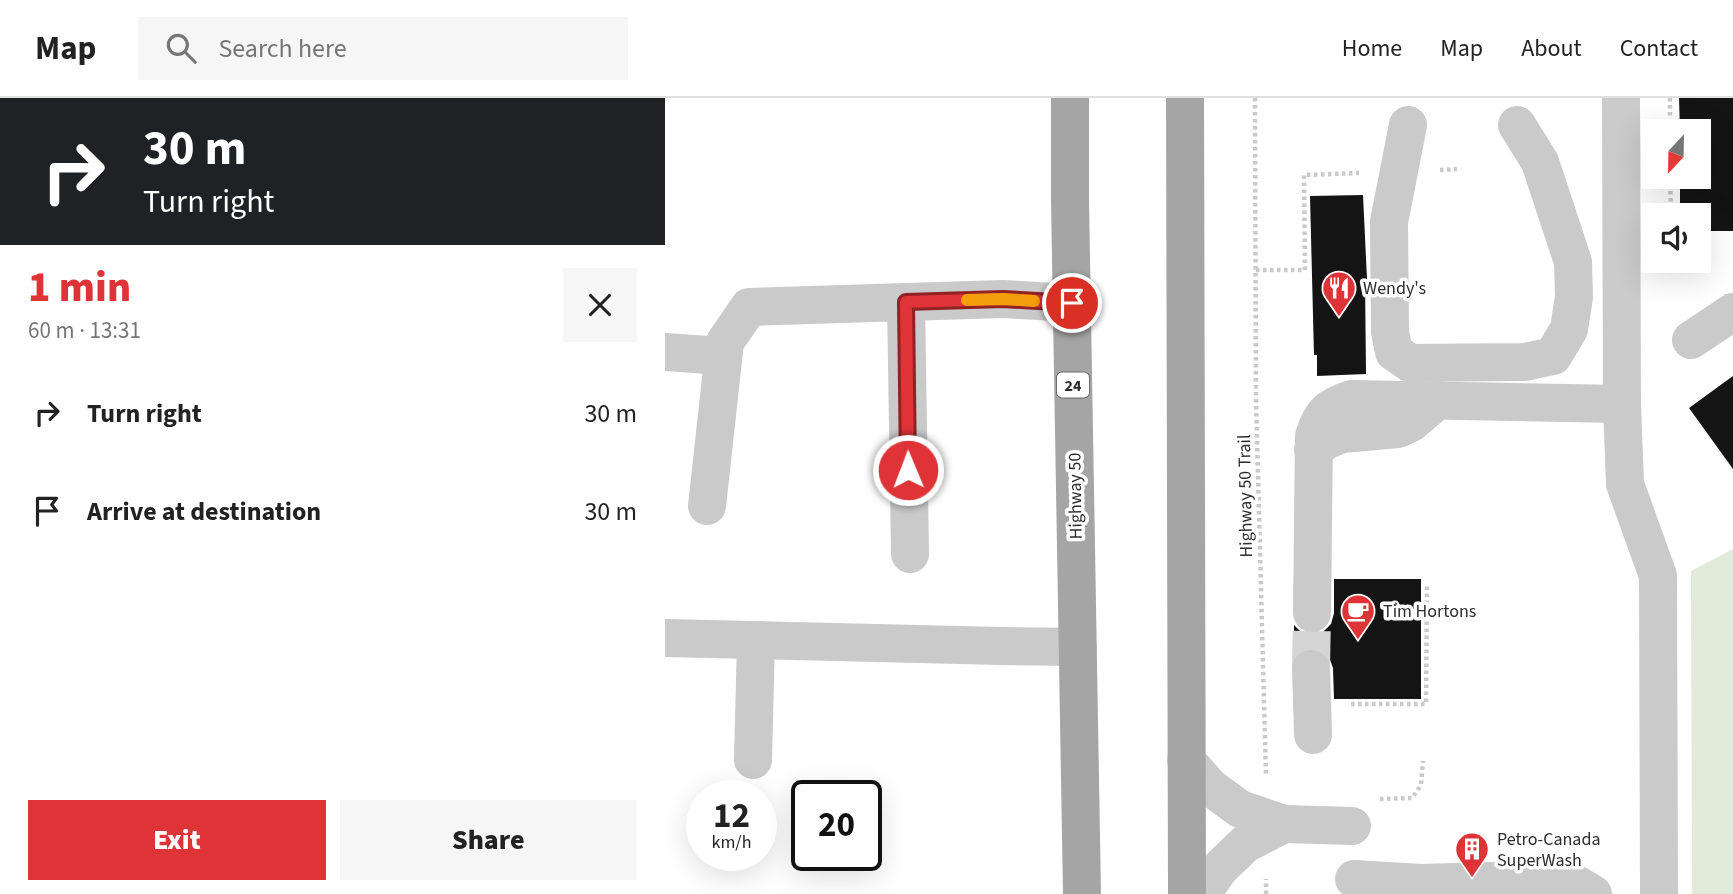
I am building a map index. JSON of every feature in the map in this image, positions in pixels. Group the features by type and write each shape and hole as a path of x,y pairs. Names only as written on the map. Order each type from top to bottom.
{"main road":[{"name":"Highway 50","path":"1070,98 1082,894"},
{"path":"1185,98 1187,894"}],"street":[{"path":"1621,98 1622,404 1625,484 1658,576 1659,894"},
{"path":"1408,125 1389,222 1390,332 1394,352 1410,363 1525,362 1553,356 1569,329 1574,297 1573,262 1540,162 1517,125"},
{"path":"707,506 725,342 749,307 1003,299 1072,303"},
{"path":"906,302 909,554"},
{"path":"1691,340 1733,312"},
{"path":"665,352 723,356"},
{"path":"1312,613 1313,450 1318,422 1326,411 1338,403 1352,399 1622,404"},
{"path":"665,638 1078,647"},
{"path":"753,760 756,640"},
{"path":"1311,669 1313,735"},
{"path":"1186,760 1210,787 1240,809 1272,825 1353,826"},
{"path":"1202,894 1220,868 1245,844 1272,825"},
{"path":"1354,879 1421,883 1559,879 1578,884 1593,894"}],"path":[{"name":"Highway 50 Trail","path":"1255,98 1256,401 1272,825 1266,894"},
{"path":"1670,98 1670,119"},
{"path":"1256,270 1305,270 1304,175 1368,172"},
{"path":"1343,705 1426,704 1427,585"}],"green space":[{"path":"1733,549 1733,894 1692,894 1691,571"}],"building":[{"path":"1679,98 1733,98 1733,231 1711,231 1711,203 1680,203 1680,189 1711,189 1711,119 1680,119"},
{"name":"Wendy's","path":"1363,195 1367,279 1366,374 1317,376 1317,355 1314,355 1310,196"},
{"path":"1733,376 1733,469 1689,408"},
{"name":"Tim Hortons","path":"1334,579 1421,579 1421,699 1334,699 1333,668 1329,657 1322,650 1311,647 1300,650 1294,656 1294,625 1301,632 1312,635 1323,632 1331,624 1334,613"}],"tunnel":[{"path":"1311,669 1312,613"}],"slow traffic":[{"path":"967,300 1034,301"}],"place":[{"name":"Wendy's","path":"1339,318"},
{"name":"Tim Hortons","path":"1358,641"},
{"name":"Petro-Canada SuperWash","path":"1472,879"}],"route":[{"path":"908,470 906,302 1003,299 1072,303"}]}
